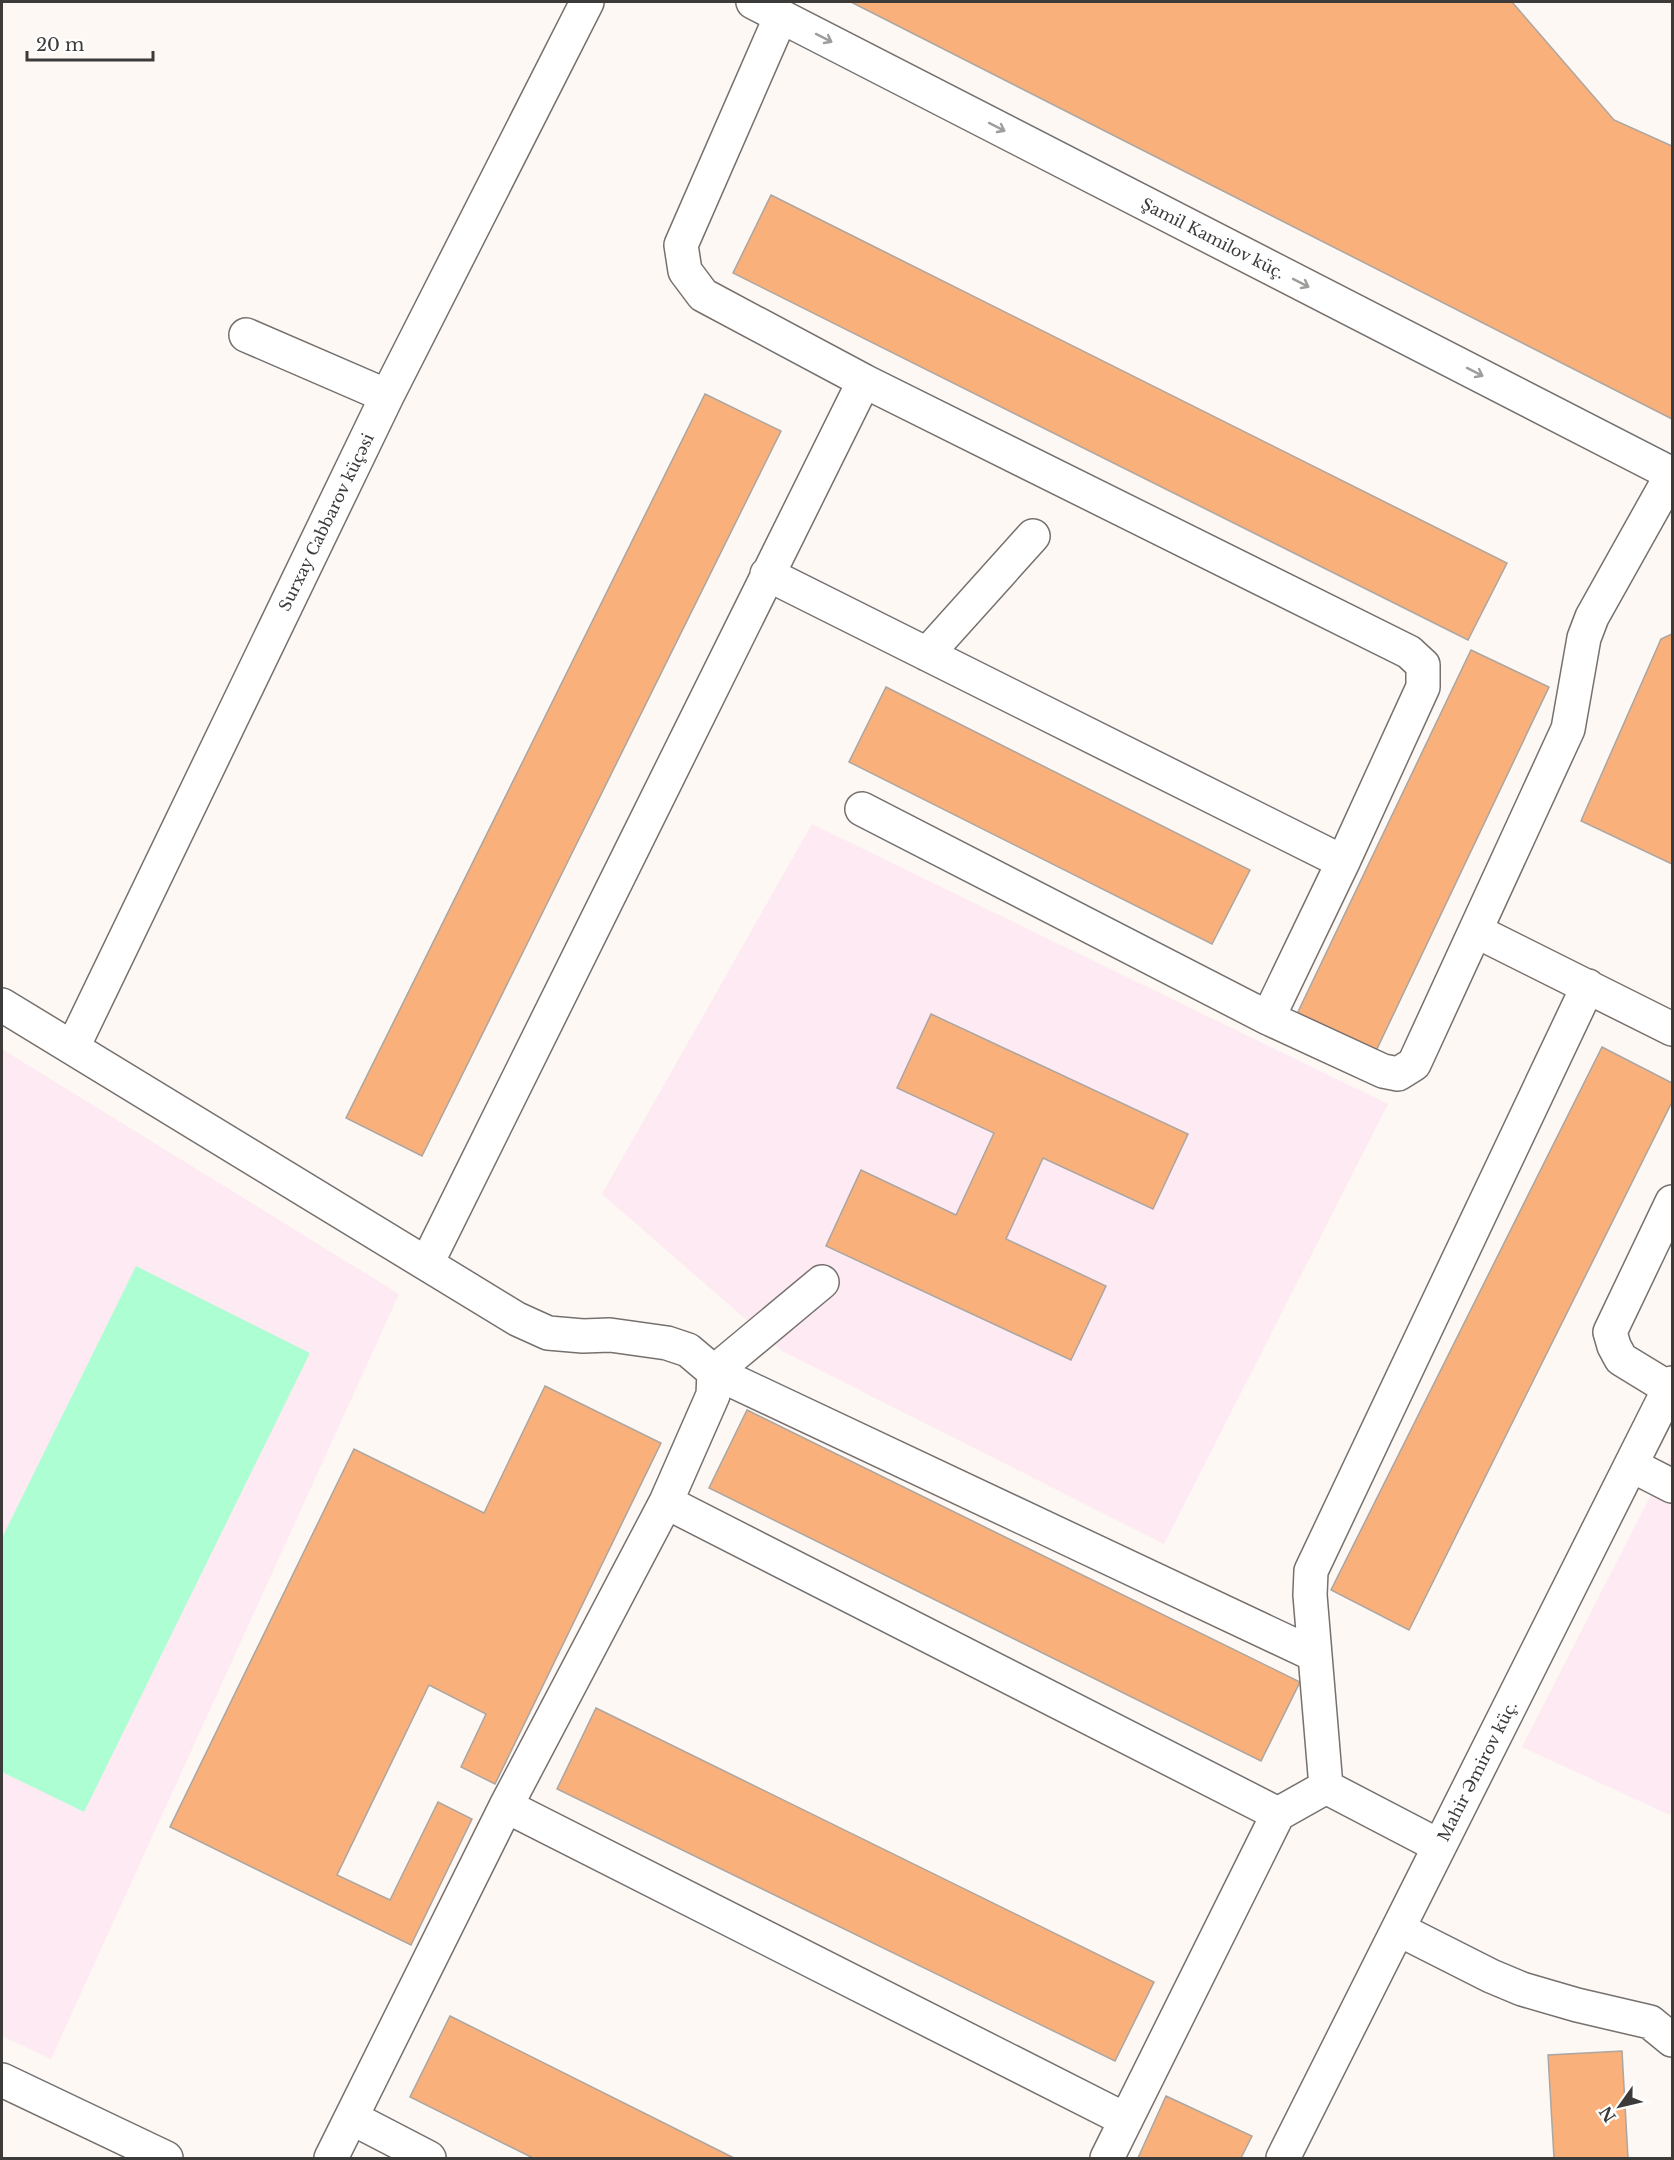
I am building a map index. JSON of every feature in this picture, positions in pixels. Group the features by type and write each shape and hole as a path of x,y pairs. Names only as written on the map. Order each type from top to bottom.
{"street":[{"name":"Surxay Cabbarov küçəsi","path":"72,1047 387,396 587,2"},
{"name":"Şamil Kamilov küç.","path":"753,2 1672,474"},
{"path":"781,16 681,245 685,271 703,295 864,381 1409,652 1423,665 1423,687 1268,1018"},
{"path":"246,335 387,396"},
{"path":"426,1263 864,381"},
{"path":"862,809 1268,1018 1383,1071 1398,1074 1414,1064 1568,729 1584,638 1592,617 1672,474"},
{"path":"927,654 1033,536"},
{"path":"767,574 1343,862"},
{"path":"1476,931 1672,1029"},
{"path":"1326,1787 1310,1595 1311,1571 1588,987"},
{"path":"2,1005 517,1319 548,1333 583,1336 610,1335 667,1343 688,1350 714,1372 1315,1655"},
{"path":"1671,1386 1621,1359 1610,1332 1672,1202"},
{"path":"331,2158 506,1806 666,1502 712,1395 714,1372 822,1282"},
{"name":"Mahir Əmirov küç.","path":"1283,2158 1671,1386"},
{"path":"1631,1465 1672,1486"},
{"path":"666,1502 1278,1814"},
{"path":"1326,1787 1439,1846"},
{"path":"1107,2158 1278,1814 1326,1787"},
{"path":"506,1806 1126,2120"},
{"path":"1398,1929 1491,1976 1522,1989 1576,2005 1650,2022 1672,2040"},
{"path":"2,2080 166,2158"},
{"path":"352,2118 429,2158"}],"shaded area":[{"path":"812,824 1388,1104 1164,1544 782,1351 602,1194"},
{"path":"2,1049 399,1294 51,2059 2,2036"},
{"path":"1672,1454 1672,1816 1522,1747"}],"green space":[{"path":"136,1266 310,1353 84,1812 2,1772 2,1538"}],"building":[{"path":"851,2 1512,2 1614,120 1672,146 1672,419"},
{"path":"771,195 1507,563 1468,640 733,273"},
{"path":"705,394 781,431 422,1156 346,1118"},
{"path":"1672,634 1672,864 1581,821 1661,639"},
{"path":"1471,650 1549,687 1376,1051 1297,1014"},
{"path":"886,687 1250,870 1212,944 849,762"},
{"path":"931,1014 1188,1134 1153,1209 1043,1158 1006,1239 1106,1286 1071,1360 826,1246 861,1170 956,1215 994,1133 897,1088"},
{"path":"1602,1047 1672,1083 1672,1102 1409,1630 1331,1590"},
{"path":"545,1386 661,1443 495,1784 461,1767 486,1714 429,1685 337,1875 390,1900 438,1802 472,1819 411,1945 170,1827 354,1449 484,1513"},
{"path":"747,1410 1300,1682 1261,1761 709,1488"},
{"path":"596,1708 1154,1982 1115,2061 557,1789"},
{"path":"450,2016 734,2158 533,2158 410,2097"},
{"path":"1622,2051 1628,2158 1554,2158 1548,2055"},
{"path":"1166,2096 1252,2136 1241,2158 1138,2158"}]}
